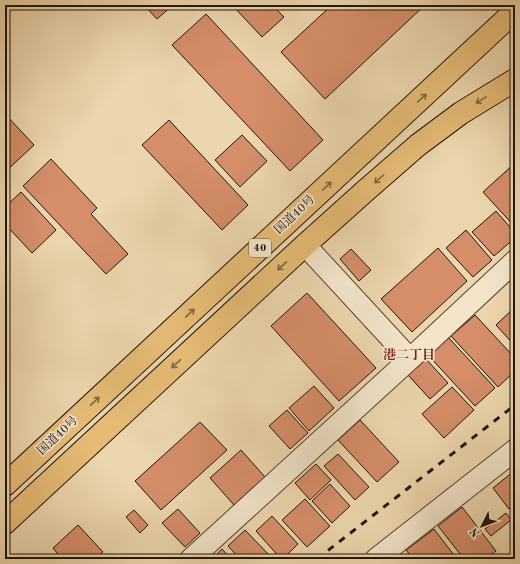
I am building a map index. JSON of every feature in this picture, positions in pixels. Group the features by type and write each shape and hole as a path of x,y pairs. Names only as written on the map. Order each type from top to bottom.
{"highway":[{"name":"国道40号","path":"5,485 515,11"},
{"name":"40","path":"5,523 305,245 418,145 460,113 515,80"}],"street":[{"path":"305,245 410,359"},
{"path":"191,559 515,261"},
{"path":"376,559 515,450"}],"building":[{"path":"144,5 173,5 157,19"},
{"path":"232,5 272,5 284,17 262,37"},
{"path":"332,5 425,5 325,99 281,52"},
{"path":"206,14 323,140 290,171 172,45"},
{"path":"5,114 34,145 5,172"},
{"path":"169,120 248,205 222,230 142,145"},
{"path":"242,135 267,161 240,187 215,160"},
{"path":"51,159 97,208 91,214 128,254 106,274 23,186"},
{"path":"514,164 515,165 515,227 483,192"},
{"path":"21,192 56,230 32,253 5,224 5,207"},
{"path":"496,211 515,233 515,238 494,256 472,232"},
{"path":"466,230 492,260 473,277 446,248"},
{"path":"438,248 467,281 412,332 381,299"},
{"path":"351,249 371,270 359,281 340,259"},
{"path":"307,293 376,368 339,401 271,326"},
{"path":"515,307 515,346 496,325"},
{"path":"475,315 515,358 515,371 498,387 451,336"},
{"path":"448,337 495,388 475,406 428,355"},
{"path":"426,359 448,383 430,399 408,375"},
{"path":"314,386 334,408 309,431 289,408"},
{"path":"452,387 474,410 444,438 422,414"},
{"path":"287,410 308,433 290,449 269,426"},
{"path":"360,420 399,462 377,482 338,440"},
{"path":"200,422 227,450 161,510 135,481"},
{"path":"241,450 265,477 234,505 210,478"},
{"path":"338,454 369,487 355,500 324,466"},
{"path":"316,464 331,480 310,500 295,483"},
{"path":"514,471 515,504 509,509 493,488"},
{"path":"330,484 350,506 332,523 312,501"},
{"path":"305,499 330,526 307,547 282,520"},
{"path":"462,507 496,551 485,559 464,559 438,526"},
{"path":"178,509 200,533 185,547 162,523"},
{"path":"134,510 148,525 140,533 126,517"},
{"path":"506,513 511,520 491,536 485,529"},
{"path":"272,516 298,544 283,559 281,559 256,531"},
{"path":"78,525 103,552 95,559 62,559 53,548"},
{"path":"434,529 457,559 413,559 406,550"},
{"path":"245,530 273,559 240,559 228,546"},
{"path":"222,549 231,559 212,559"}],"railway":[{"path":"317,559 515,405"}],"district":[{"name":"港二丁目","path":"409,355"}]}
